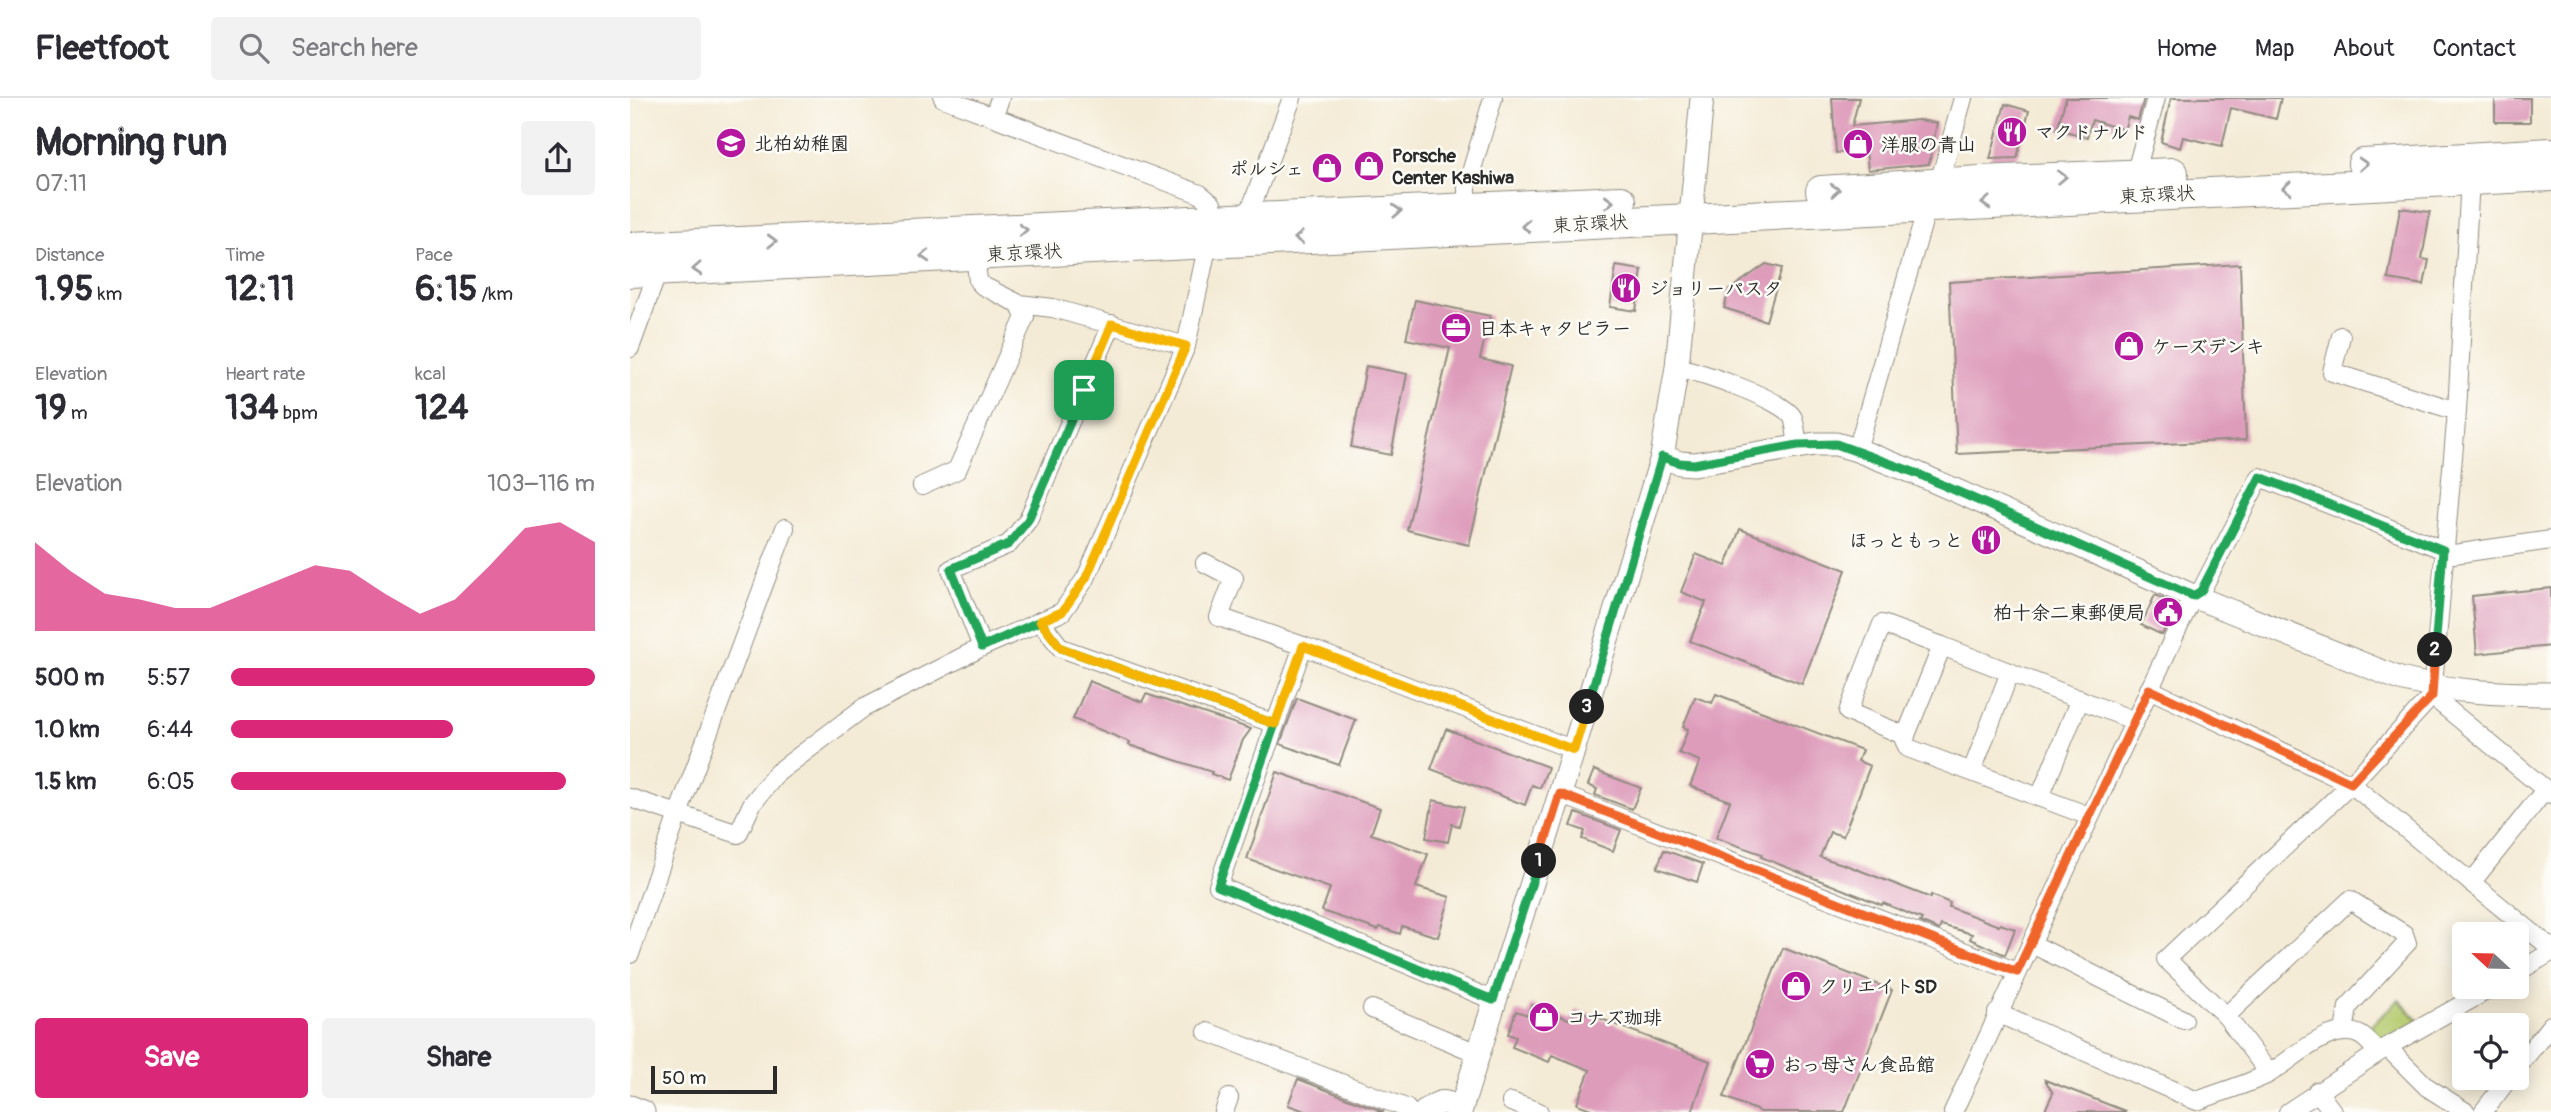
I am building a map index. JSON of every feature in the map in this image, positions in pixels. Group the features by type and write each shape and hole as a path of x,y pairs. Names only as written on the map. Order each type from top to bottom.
{"highway":[{"name":"東京環状","path":"1932,195 2136,175 2551,153"},
{"name":"東京環状","path":"630,247 1210,232 1932,195 2551,176"},
{"name":"東京環状","path":"644,272 975,254 1210,232 1247,219 1467,218"}],"street":[{"path":"630,798 737,834 752,804 777,773 863,708 982,647 1062,612 1086,578 1186,346 1210,232 1212,204 1200,194 943,98"},
{"path":"993,116 1000,98"},
{"path":"1247,219 1292,98"},
{"path":"1467,218 1467,186 1493,98"},
{"path":"1425,1112 1437,1102 1443,1101 1461,1110 1662,457 1677,367 1702,98"},
{"path":"1857,450 1922,225 1963,98"},
{"path":"2136,175 2156,98"},
{"path":"2269,1073 2226,1016 2166,959 2351,783 2432,692 2457,411 2470,179"},
{"path":"975,254 978,281 1019,303 1053,308 1186,346"},
{"path":"630,348 644,272"},
{"path":"922,485 957,470 1025,317 1019,303"},
{"path":"982,647 951,569 1009,544 1028,520 1112,324"},
{"path":"2341,336 2332,372 2457,411"},
{"path":"1677,367 1713,376 1783,407 1792,417 1798,445"},
{"path":"1662,457 1694,464 1798,445 1836,444 1857,450 1916,473 2193,596 2432,692 2548,792 2471,883"},
{"path":"1953,1112 2193,596 2201,591 2260,477 2454,554 2551,540"},
{"path":"630,954 678,814 785,528"},
{"path":"1205,563 1234,578 1219,617 1303,646 1574,750"},
{"path":"1040,621 1061,648 1275,724"},
{"path":"1906,736 1849,712 1882,624 2135,721"},
{"path":"1303,646 1218,886 1493,1000"},
{"path":"1942,646 1904,740 1908,748 2089,816"},
{"path":"1972,771 2010,672"},
{"path":"2149,689 2351,783 2551,950 2529,964"},
{"path":"2432,692 2551,694"},
{"path":"2039,797 2080,699"},
{"path":"1560,794 2017,972"},
{"path":"2226,1016 2350,900 2404,934 2407,943 2348,1007 2344,1032"},
{"path":"2032,944 2184,1020"},
{"path":"2288,1112 2383,1049 2472,999"},
{"path":"1372,1009 1477,1053"},
{"path":"1997,1013 2197,1101 2269,1073 2321,1040 2344,1032 2361,1035 2383,1049 2427,1087 2466,1112"},
{"path":"2529,1053 2551,1025"},
{"path":"1207,1032 1406,1108 1410,1112"},
{"path":"2483,1112 2500,1090"},
{"path":"2317,1091 2333,1112"},
{"path":"1511,1102 1539,1112"},
{"path":"630,1107 643,1112"}],"green space":[{"path":"2399,1000 2419,1021 2388,1041 2380,1040 2367,1029"}],"building":[{"path":"1832,98 1859,98 1852,126 1919,120 1937,123 1929,164 1868,170 1866,150 1836,153"},
{"path":"2066,98 2144,98 2138,120 2128,117 2124,130 2092,120 2087,137 2057,129"},
{"path":"2171,98 2281,98 2276,119 2231,108 2222,146 2183,137 2180,148 2161,142"},
{"path":"2495,98 2530,98 2530,122 2495,122"},
{"name":"マクドナルド","path":"2005,104 2029,111 2017,158 1990,159"},
{"path":"2400,208 2430,212 2422,259 2429,260 2424,285 2388,279"},
{"path":"1766,264 1782,268 1766,321 1724,308 1729,290"},
{"path":"2240,264 2246,440 1957,454 1949,282"},
{"name":"ジョリーパスタ","path":"1616,266 1642,270 1636,311 1610,307"},
{"path":"1415,300 1490,316 1480,359 1511,366 1469,545 1407,530 1450,348 1406,339"},
{"path":"1366,366 1407,374 1391,455 1351,447"},
{"path":"1740,529 1846,570 1802,684 1690,641 1706,602 1681,592 1696,554 1726,566"},
{"path":"2551,588 2551,646 2477,654 2472,596"},
{"path":"2155,595 2177,604 2162,635 2141,625"},
{"path":"1089,681 1142,702 1146,694 1251,729 1243,740 1228,780 1211,774 1212,772 1129,745 1130,742 1073,719"},
{"path":"1716,694 1862,750 1858,761 1870,766 1843,836 1830,832 1820,857 1931,898 1931,895 1950,903 1949,907 1999,926 2000,924 2015,929 2005,955 1970,939 1972,934 1941,925 1939,930 1920,922 1922,919 1716,838 1730,801 1690,786 1700,761 1679,753 1688,729 1683,727 1695,697 1712,703"},
{"path":"1297,698 1356,720 1339,765 1280,744"},
{"path":"1446,729 1548,767 1540,788 1532,785 1525,805 1431,769"},
{"path":"1594,770 1641,788 1632,809 1595,795 1597,789 1588,785"},
{"path":"1277,772 1380,808 1371,834 1428,854 1416,887 1450,897 1438,937 1402,926 1400,934 1380,927 1378,930 1322,911 1330,888 1247,859"},
{"path":"1433,800 1464,807 1459,826 1452,824 1448,842 1426,838"},
{"path":"1576,813 1621,830 1613,851 1582,839 1585,831 1571,826"},
{"path":"1664,850 1703,864 1697,882 1657,868"},
{"path":"1783,948 1892,990 1844,1112 1761,1112 1724,1097"},
{"path":"1531,1005 1571,1020 1576,1009 1710,1061 1692,1112 1599,1112 1577,1104 1590,1070 1552,1055 1549,1062 1512,1047 1516,1037 1508,1034 1516,1011 1528,1015"},
{"path":"1298,1079 1384,1112 1308,1112 1288,1105"},
{"path":"2045,1080 2125,1112 2044,1112 2053,1093"}],"place":[{"name":"マクドナルド","path":"2012,132"},
{"name":"北柏幼稚園","path":"731,143"},
{"name":"洋服の青山","path":"1858,144"},
{"name":"Porsche Center Kashiwa","path":"1369,166"},
{"name":"ポルシェ","path":"1327,168"},
{"name":"ジョリーパスタ","path":"1626,288"},
{"name":"日本キャタピラー","path":"1456,328"},
{"name":"ケーズデンキ","path":"2129,346"},
{"name":"ほっともっと","path":"1986,540"},
{"name":"柏十余二東郵便局","path":"2168,612"},
{"name":"クリエイトSD","path":"1796,986"},
{"name":"コナズ珈琲","path":"1544,1017"},
{"name":"おっ母さん食品館","path":"1760,1064"}],"route":[{"path":"1084,390 1028,520 1009,544 951,569 982,647 1040,621 1061,648 1132,673 1275,724 1218,886 1493,1000 1560,794 2017,972 2149,689 2351,783 2432,696 2443,550 2260,477 2201,591 2193,596 1916,473 1857,450 1836,444 1815,443 1694,464 1662,457 1574,750 1303,646 1275,724 1061,648 1040,621 1062,612 1086,578 1186,346 1112,324 1084,390"}]}
